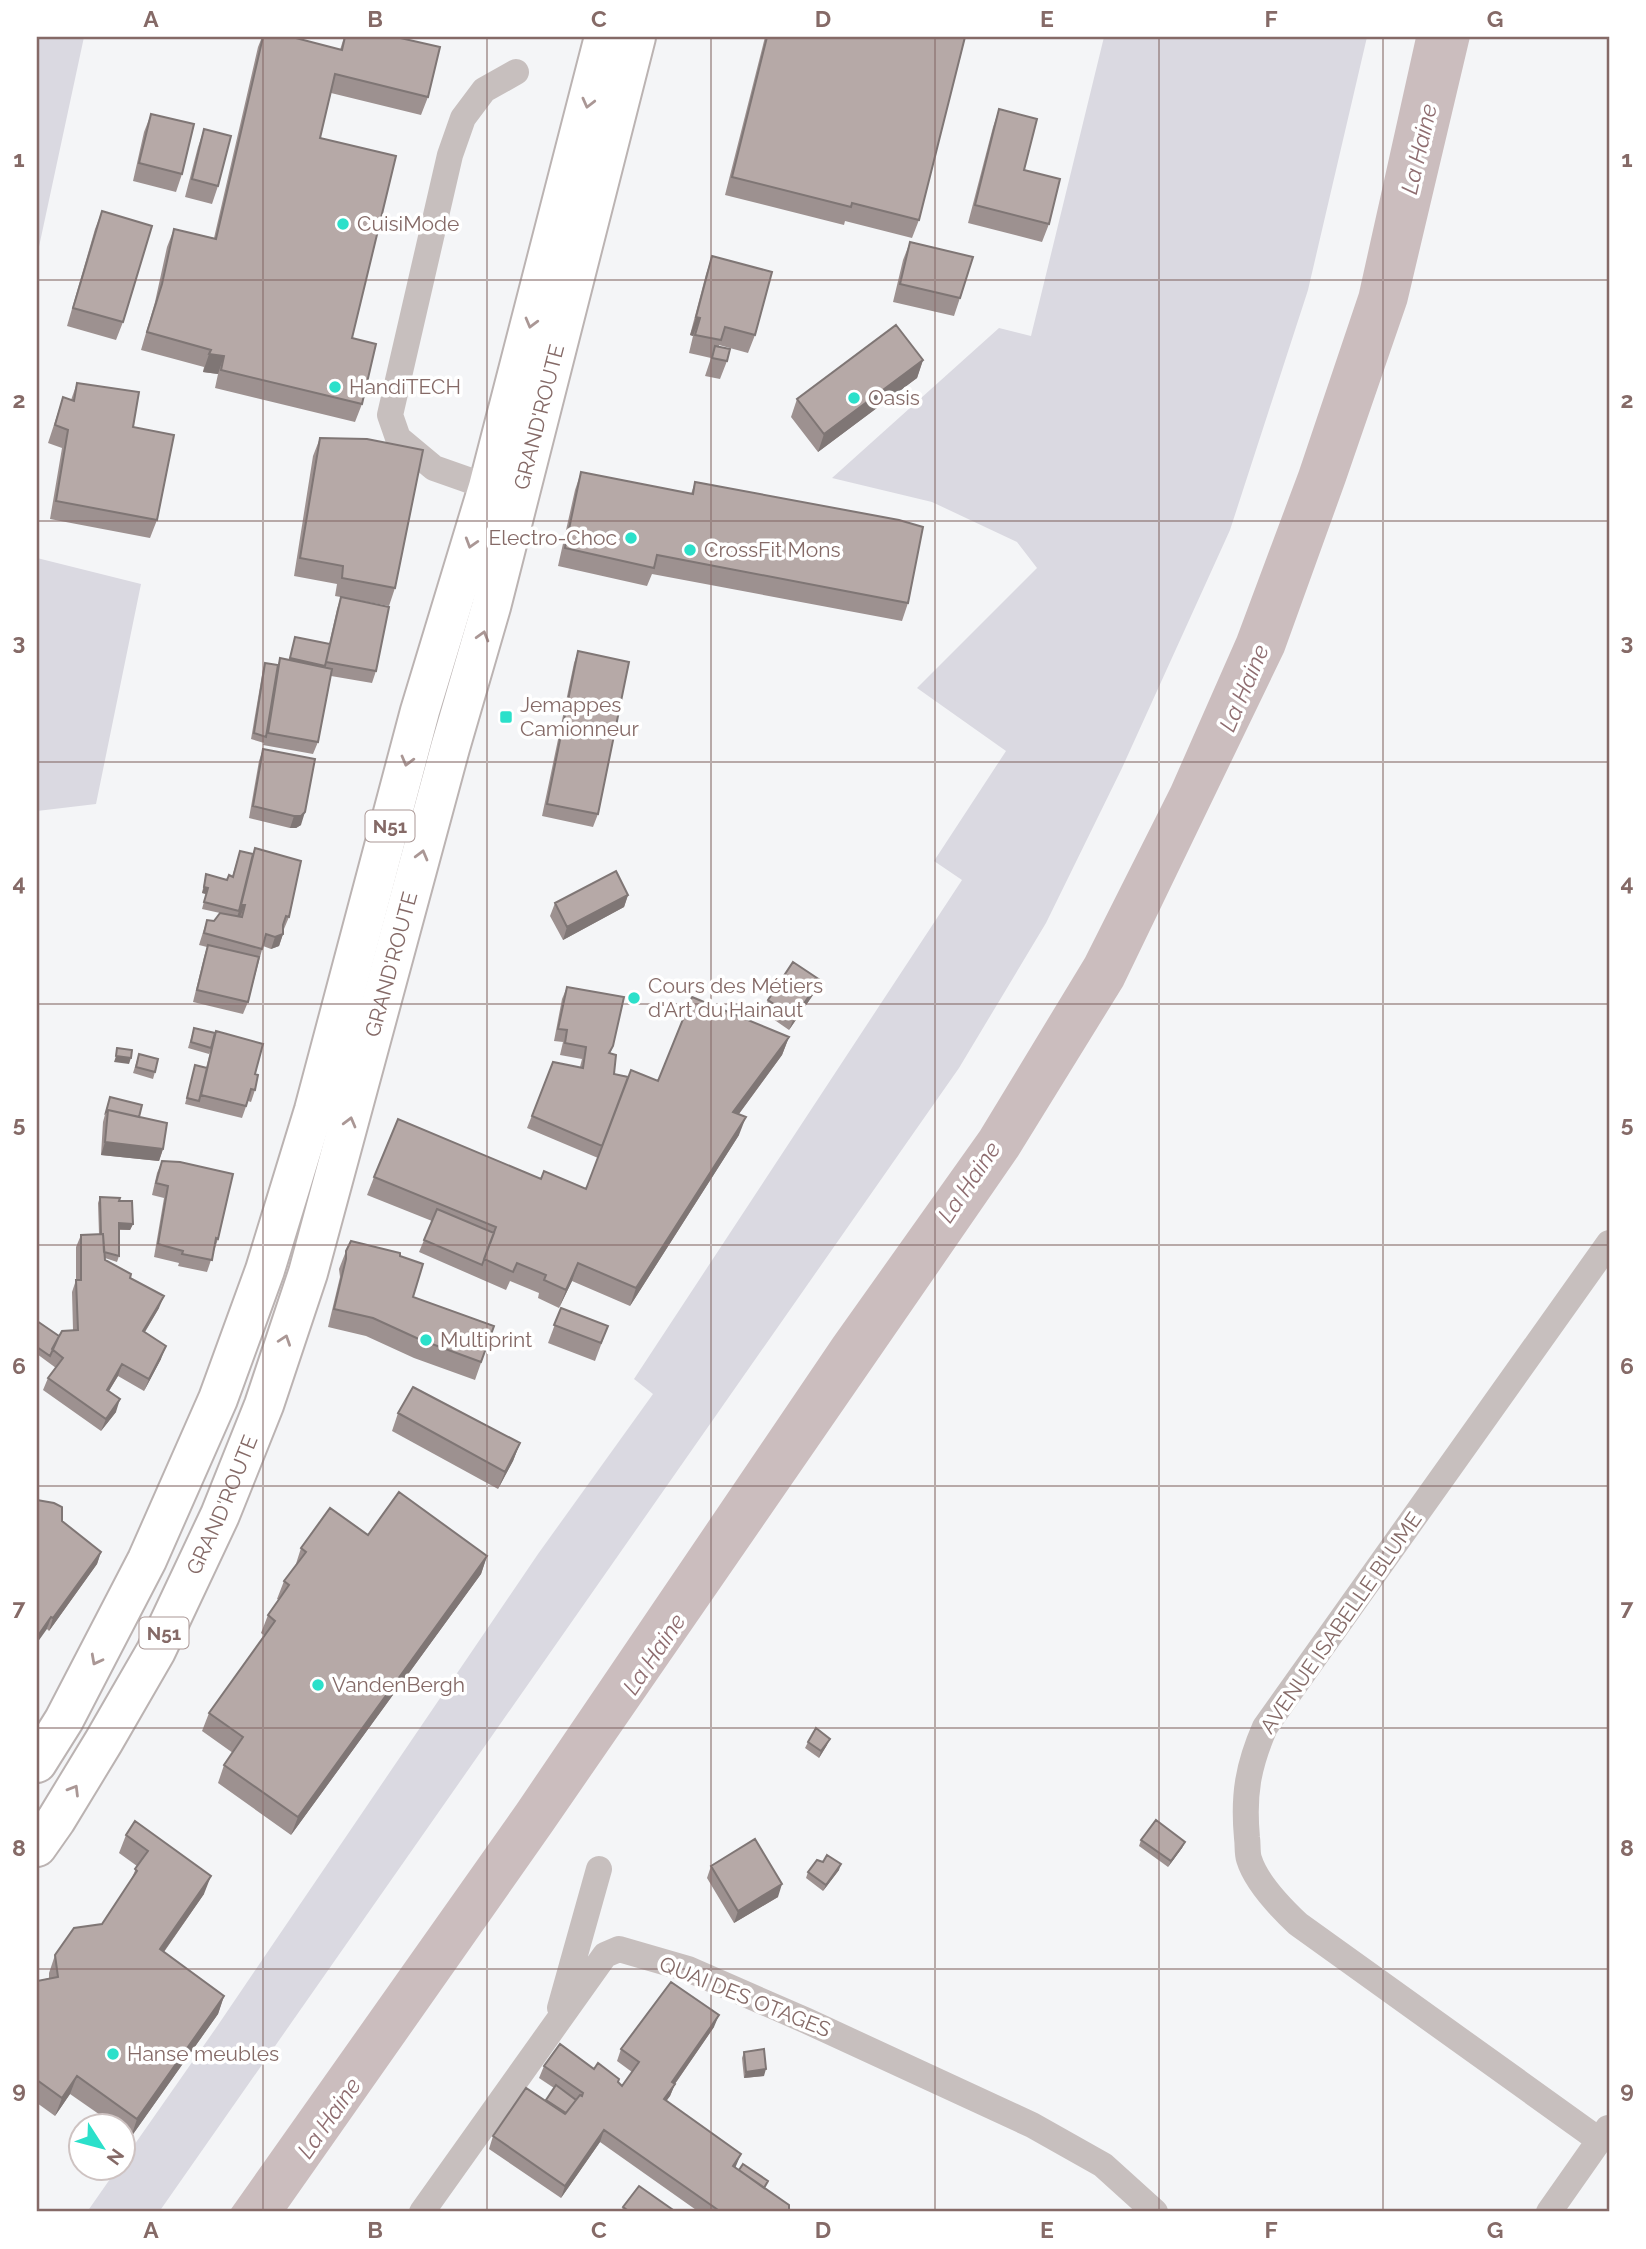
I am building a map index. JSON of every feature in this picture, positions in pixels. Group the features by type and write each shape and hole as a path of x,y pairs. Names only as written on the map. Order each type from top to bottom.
{"main road":[{"name":"GRAND'ROUTE","path":"37,1763 64,1720 148,1560 218,1399 265,1270 314,1110 420,711 488,487 604,37"},
{"name":"GRAND'ROUTE","path":"37,1847 104,1741 168,1626 220,1515 264,1405 308,1273 491,607 636,37"}],"street":[{"path":"488,487 434,468 398,438 390,415 450,155 463,118 484,90 516,72"},
{"name":"AVENUE ISABELLE BLUME","path":"1549,2212 1604,2133 1298,1924 1280,1907 1249,1860 1246,1789 1251,1759 1265,1727 1609,1243"},
{"path":"555,2026 599,1869"},
{"name":"QUAI DES OTAGES","path":"422,2212 605,1955 619,1949 688,1969 1032,2125 1103,2165 1155,2212"}],"shaded area":[{"path":"37,37 84,37 37,256"},
{"path":"1104,37 1367,37 1308,290 1230,530 1122,768 1046,923 959,1068 159,2212 87,2212 108,2182 136,2182 136,2142 538,1554 653,1394 634,1379 962,880 934,861 1006,751 917,688 1037,568 1017,542 932,502 832,478 999,328 1031,336"},
{"path":"37,558 141,584 96,804 37,811"}],"water":[{"name":"La Haine","path":"1416,37 1470,37 1407,303 1284,652 1123,986 1018,1156 551,1833 285,2212 229,2212 517,1804 833,1338 980,1131 1085,958 1171,787 1237,637 1299,471 1359,293"}],"building":[{"path":"263,37 292,37 342,50 345,37 396,37 440,47 428,97 335,74 320,138 396,156 352,338 376,344 362,404 221,370 224,356 209,354 211,350 147,332 162,284 174,229 216,239"},
{"path":"767,37 965,37 919,220 852,203 851,207 732,177"},
{"path":"999,109 1037,119 1024,170 1060,179 1049,224 975,205"},
{"path":"151,114 194,124 182,174 139,163"},
{"path":"204,129 231,136 218,186 192,179"},
{"path":"102,211 152,226 123,322 73,308"},
{"path":"910,242 973,257 960,298 900,284"},
{"path":"712,256 772,272 755,335 725,327 721,340 695,335 700,318 696,317"},
{"name":"Oasis","path":"896,325 923,360 824,434 797,399"},
{"path":"715,346 730,349 727,361 712,358"},
{"path":"77,383 139,392 133,427 174,435 157,520 56,501 68,430 55,425 63,397 74,401"},
{"path":"320,438 367,439 423,450 395,588 342,578 343,566 300,558"},
{"path":"581,472 693,494 695,482 899,520 923,527 908,603 657,555 654,568 565,548"},
{"path":"341,597 389,607 376,671 326,662"},
{"path":"295,637 330,644 325,666 290,658"},
{"path":"578,651 629,662 598,814 547,804"},
{"path":"280,658 332,669 318,742 268,733"},
{"path":"265,663 278,665 266,737 254,733"},
{"path":"263,749 315,759 305,812 301,816 253,806"},
{"path":"255,848 301,861 289,917 286,916 283,925 283,934 275,937 266,934 262,949 204,933 207,920 214,921 220,913 242,917 245,905 241,905"},
{"path":"240,851 253,854 239,911 204,902 208,888 204,887 206,874 227,880 229,875 233,877"},
{"path":"616,871 628,895 567,927 555,903"},
{"path":"208,945 259,957 248,1002 197,990"},
{"path":"793,962 820,980 794,1018 768,1000"},
{"path":"567,987 624,997 609,1053 616,1055 614,1074 628,1077 602,1146 532,1116 553,1062 583,1068 586,1047 565,1043 567,1030 558,1029"},
{"path":"692,997 789,1037 733,1112 746,1117 636,1288 578,1263 566,1290 544,1280 546,1275 517,1263 513,1272 484,1259 496,1227 374,1177 398,1119 541,1179 544,1171 586,1189 631,1070 658,1081"},
{"path":"194,1028 215,1033 211,1048 191,1042"},
{"path":"216,1031 263,1044 255,1074 258,1075 255,1090 251,1089 246,1106 201,1095"},
{"path":"117,1048 132,1050 131,1058 116,1056"},
{"path":"139,1054 158,1059 155,1072 136,1067"},
{"path":"195,1065 207,1068 199,1101 187,1098"},
{"path":"110,1097 142,1105 139,1117 108,1110 106,1112"},
{"path":"108,1110 167,1123 163,1149 105,1142"},
{"path":"162,1161 180,1162 233,1174 212,1260 182,1254 183,1251 158,1244 168,1186 156,1183"},
{"path":"100,1197 132,1201 133,1224 119,1223 119,1256 104,1252"},
{"path":"437,1209 494,1233 482,1265 424,1240"},
{"path":"103,1234 105,1260 131,1274 130,1278 164,1296 143,1331 166,1346 149,1379 122,1364 107,1390 120,1399 106,1419 48,1378 63,1358 52,1349 62,1331 78,1330 76,1280 81,1280 81,1235"},
{"path":"351,1241 400,1253 400,1256 423,1264 413,1297 494,1326 481,1362 421,1340 373,1318 334,1309 346,1251"},
{"path":"561,1308 608,1326 601,1343 554,1325"},
{"path":"37,1321 59,1336 50,1356 37,1347"},
{"path":"413,1387 520,1443 505,1472 398,1413"},
{"name":"VandenBergh","path":"399,1492 487,1556 298,1817 224,1765 243,1737 209,1713 275,1621 268,1615 289,1585 284,1581 306,1552 301,1548 330,1508 368,1535"},
{"path":"37,1500 62,1507 62,1521 101,1552 37,1637"},
{"path":"816,1728 830,1739 821,1751 808,1742"},
{"path":"1156,1820 1185,1842 1171,1861 1141,1840"},
{"name":"Hanse meubles","path":"135,1821 211,1876 160,1949 224,1996 137,2119 136,2112 127,2112 77,2076 62,2098 37,2080 37,1981 58,1977 55,1955 74,1928 102,1924 137,1871 135,1869 148,1851 126,1835"},
{"path":"755,1839 782,1884 738,1911 711,1866"},
{"path":"827,1855 841,1864 826,1885 808,1872 817,1860 823,1862"},
{"path":"671,1982 719,2015 672,2082 675,2084 664,2099 741,2154 733,2166 789,2205 789,2209 794,2212 721,2212 604,2130 565,2186 493,2136 526,2088 565,2114 580,2095 582,2096 583,2093 544,2066 560,2044 594,2069 598,2063 619,2079 618,2082 622,2086 639,2062 621,2049"},
{"path":"764,2049 766,2069 746,2072 744,2052"},
{"path":"556,2085 576,2100 566,2113 546,2100"},
{"path":"743,2164 768,2181 764,2188 739,2170"},
{"path":"639,2186 676,2212 630,2212 623,2207"}],"place":[{"name":"CuisiMode","path":"343,224"},
{"name":"HandiTECH","path":"335,387"},
{"name":"Oasis","path":"854,398"},
{"name":"Electro-Choc","path":"631,538"},
{"name":"CrossFit Mons","path":"690,550"},
{"name":"Jemappes Camionneur","path":"506,717"},
{"name":"Cours des Métiers d'Art du Hainaut","path":"634,998"},
{"name":"Multiprint","path":"426,1340"},
{"name":"VandenBergh","path":"318,1685"},
{"name":"Hanse meubles","path":"113,2054"}]}
